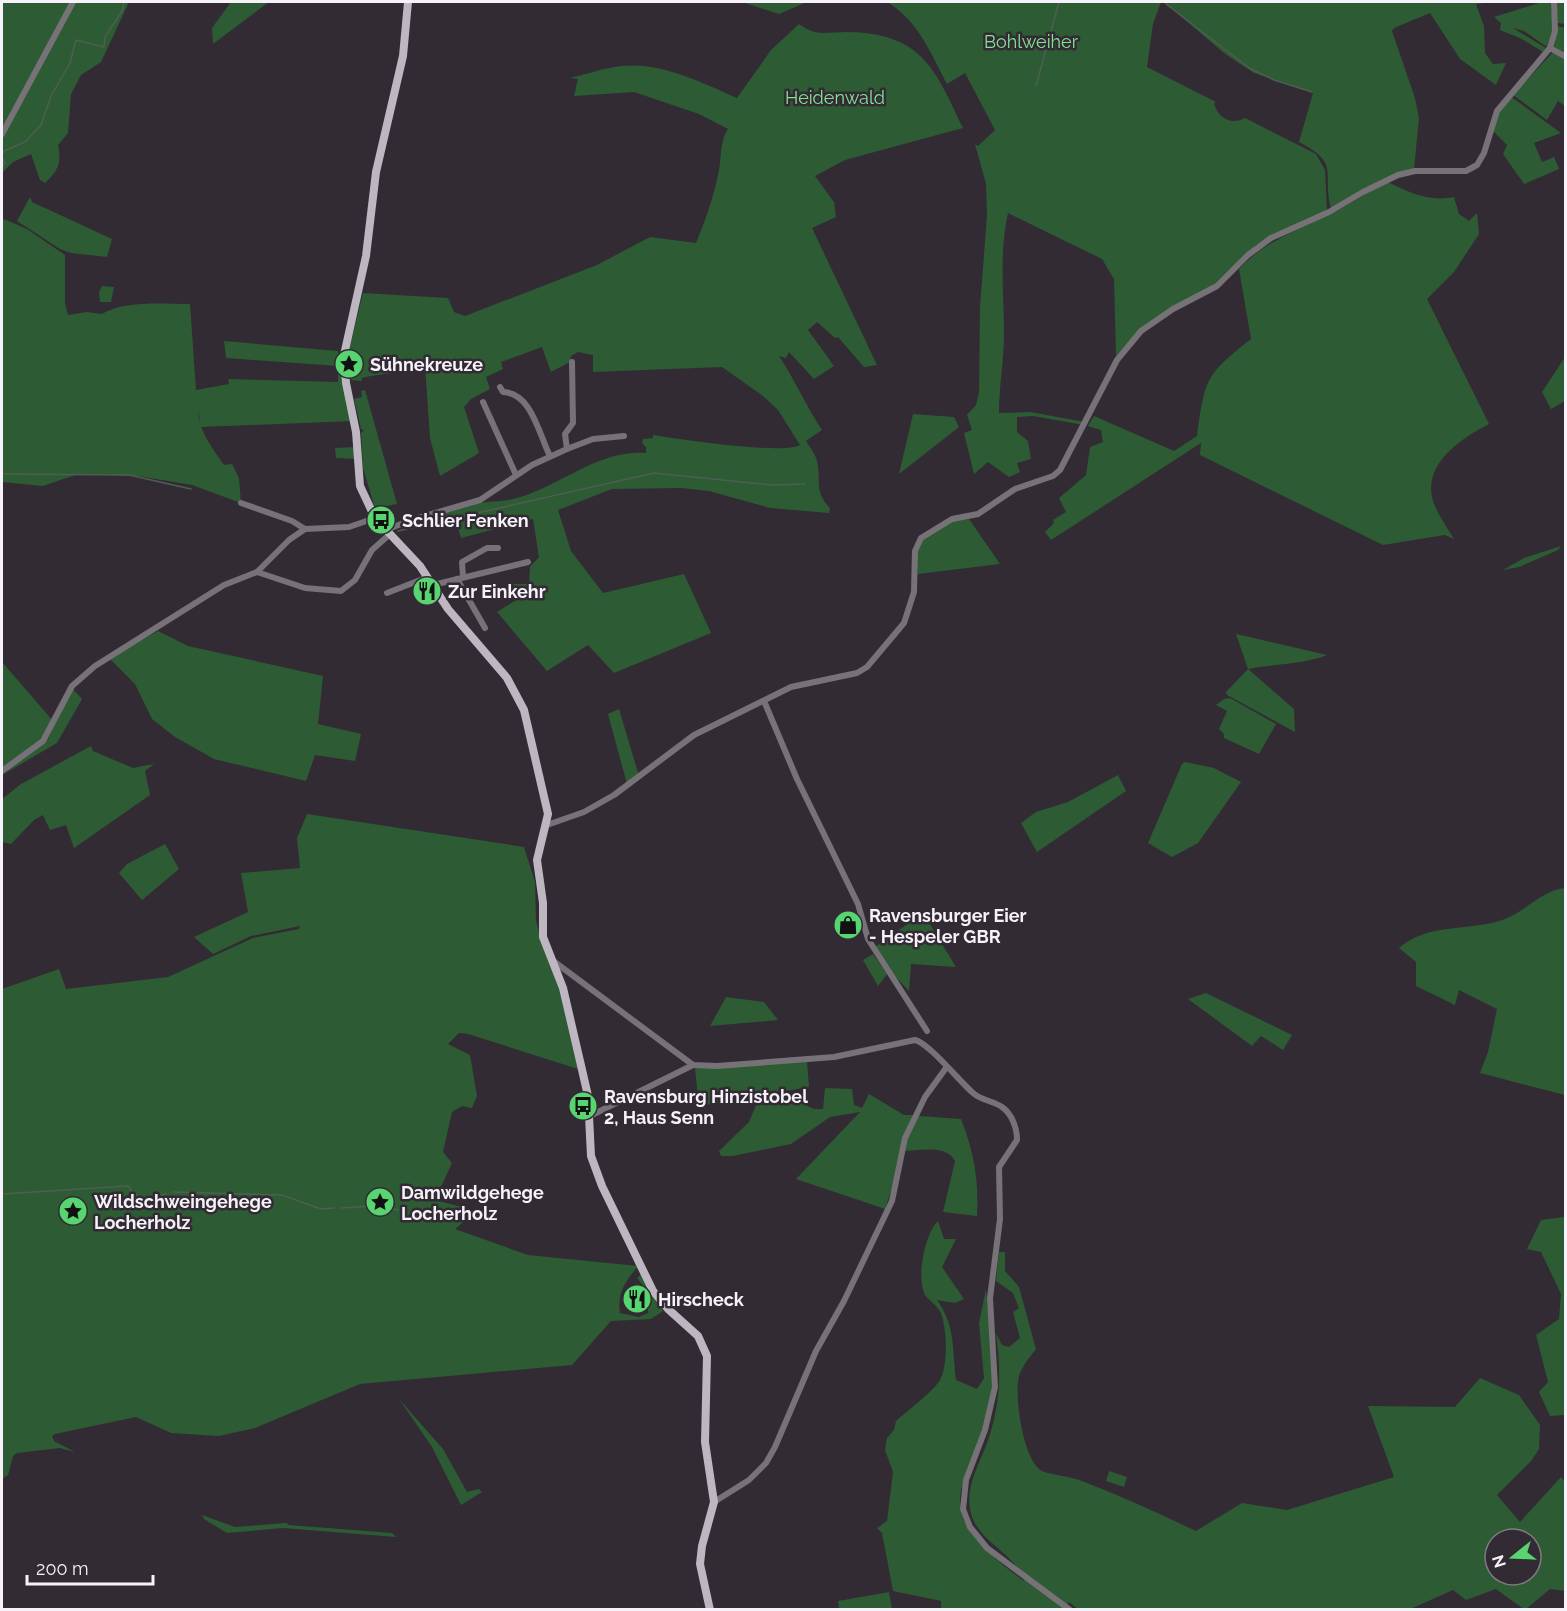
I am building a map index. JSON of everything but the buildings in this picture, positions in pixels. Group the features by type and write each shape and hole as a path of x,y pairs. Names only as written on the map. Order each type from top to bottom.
{"main road":[{"path":"408,2 403,56 376,172 362,282 346,338 346,383 356,429 360,486 375,518 428,577 448,609 515,691 525,710 547,799 547,825 538,849 537,872 543,903 543,937 566,1001 589,1114 589,1144 596,1170 646,1278 668,1309 698,1336 705,1349 709,1367 705,1442 714,1502 700,1556 710,1610"}],"street":[{"path":"2,134 73,2"},
{"path":"547,825 584,812 614,795 694,735 811,681 857,673 867,667 904,623 911,605 915,551 921,538 952,519 978,514 1015,489 1053,476 1060,470 1082,433 1117,360 1132,340 1173,309 1217,286 1258,246 1398,176 1434,170 1466,171 1477,165 1484,153 1497,111 1550,48 1555,31 1554,2"},
{"path":"1550,48 1566,57"},
{"path":"567,449 565,434 573,423 572,362"},
{"path":"500,387 503,392 513,394 530,410 550,456"},
{"path":"483,402 516,475"},
{"path":"257,572 265,577 305,588 341,591 356,580 372,550 388,532 411,520 480,500 516,475 567,449 593,440 624,436"},
{"path":"242,503 292,521 305,529"},
{"path":"2,771 36,748 49,735 67,694 84,674 241,576 257,572 290,540 305,529 349,526 375,518"},
{"path":"485,628 460,578 460,564 487,548 498,548"},
{"path":"433,585 528,562"},
{"path":"387,593 428,577"},
{"path":"764,701 797,779 858,904 875,951 905,992 927,1031"},
{"path":"552,960 693,1065"},
{"path":"589,1114 604,1110 693,1065 717,1066 834,1057 915,1040 922,1042 946,1068 982,1100 1001,1106 1010,1116 1017,1132 1015,1147 1002,1162 998,1172 1000,1219 990,1304 995,1371 994,1394 986,1430 966,1480 963,1509 973,1532 991,1552 1070,1610"},
{"path":"714,1502 749,1480 776,1447 816,1351 848,1293 892,1201 905,1138 925,1097 946,1068"}],"green space":[{"path":"2,2 129,2 101,62 81,75 71,94 68,133 58,145 58,166 45,183 40,180 31,154 13,162 2,173"},
{"path":"231,2 269,2 213,44 212,28"},
{"path":"742,2 807,2 779,14"},
{"name":"Bohlweiher","path":"887,2 1161,2 1153,24 1147,67 1216,102 1214,103 1218,112 1225,119 1235,121 1245,118 1316,154 1325,170 1327,209 1325,212 1257,244 1217,283 1139,330 1116,356 1114,279 1102,259 1008,213 1003,258 1004,344 999,413 1030,412 1085,422 1084,425 1033,416 1017,417 1017,432 1028,441 1031,459 1017,463 1020,472 1009,477 988,462 974,474 964,433 972,430 967,415 976,405 979,393 980,307 987,215 986,184 975,144 978,146 995,130 965,73 947,84 915,28 898,9"},
{"path":"1164,2 1493,2 1476,4 1484,26 1485,53 1493,64 1506,63 1496,85 1460,59 1430,13 1394,28 1392,31 1415,98 1419,118 1414,169 1331,209 1325,163 1320,156 1299,142 1313,93 1254,73 1224,53"},
{"path":"1542,2 1551,2 1553,30 1547,47 1524,31 1513,28 1546,48 1543,52 1522,39 1500,30 1501,23 1494,17"},
{"path":"1557,2 1565,2 1565,24 1557,23"},
{"name":"Heidenwald","path":"799,24 816,32 872,34 893,39 909,47 923,58 934,72 963,128 845,160 815,176 834,202 836,217 812,228 877,365 864,367 838,337 835,338 817,322 808,330 834,366 814,379 789,352 786,358 779,356 822,430 806,441 816,458 821,495 830,508 829,513 770,508 709,491 681,488 612,489 558,510 571,551 603,593 684,574 711,633 614,673 588,645 547,671 497,612 521,597 513,584 529,584 530,567 539,557 533,519 461,538 455,517 404,529 418,520 459,506 502,501 533,492 596,462 629,453 646,453 646,447 642,443 643,439 653,438 653,435 753,447 790,448 800,445 778,410 763,396 722,367 593,372 593,355 578,352 571,356 570,362 551,372 542,347 501,362 503,369 486,377 490,389 471,399 464,407 479,453 440,476 430,438 425,366 362,378 362,381 351,380 350,346 363,293 448,298 454,312 465,316 597,265 650,237 696,243 714,193 723,140 728,129 699,114 634,92 574,96 578,79 570,78 621,66 651,67 680,74 737,98 771,50"},
{"path":"1558,26 1565,28 1565,55 1554,47"},
{"path":"1553,52 1565,60 1565,106 1558,101 1547,120 1513,95"},
{"path":"1510,96 1561,133 1534,143 1542,162 1554,157 1559,169 1524,184 1503,154 1507,145 1493,131 1495,118"},
{"path":"1388,182 1412,193 1428,197 1454,197 1459,214 1469,221 1477,213 1479,234 1454,272 1427,299 1489,424 1457,444 1440,462 1434,473 1431,484 1432,497 1438,513 1454,539 1445,535 1383,545 1200,455 1201,443 1051,540 1045,532 1054,523 1053,520 1066,512 1059,498 1086,475 1090,447 1103,442 1101,430 1088,426 1094,416 1174,451 1197,436 1202,402 1210,380 1224,361 1251,339 1239,269 1269,245"},
{"path":"30,197 32,202 112,239 107,257 71,253 60,249 17,221"},
{"path":"4,219 27,229 65,255 65,303 68,315 87,312 102,314 133,305 190,304 196,390 229,384 228,379 338,382 338,366 226,358 224,341 338,351 353,421 201,427 224,465 232,464 239,478 241,503 192,485 138,476 78,474 43,486 2,482 2,221"},
{"path":"102,286 114,287 111,302 100,302 99,292"},
{"path":"1565,357 1565,401 1551,409 1542,392"},
{"path":"365,390 397,504 375,508 363,468 361,433 364,430 361,429 354,399 362,397 361,391"},
{"path":"913,414 954,417 959,427 899,474"},
{"path":"355,447 355,459 336,458 335,448"},
{"path":"969,519 1000,564 918,574 916,555 922,539 954,521"},
{"path":"1561,546 1558,550 1519,567 1503,570 1524,558"},
{"path":"158,631 188,646 323,676 318,724 361,734 355,761 315,755 306,781 214,759 175,737 152,719 135,684 109,658"},
{"path":"1236,634 1327,655 1300,662 1248,669"},
{"path":"2,662 53,721 44,736 2,770"},
{"path":"1248,669 1294,709 1295,732 1227,695 1226,692"},
{"path":"72,688 82,699 57,743 2,775 48,739"},
{"path":"1230,698 1276,724 1259,754 1224,738 1224,734 1219,729 1227,711 1216,705"},
{"path":"619,709 639,776 627,784 608,714"},
{"path":"91,746 93,751 133,768 154,764 145,771 150,795 74,848 66,825 50,830 43,815 34,820 11,844 2,842 2,799 21,784"},
{"path":"1185,762 1214,768 1241,782 1198,843 1172,857 1148,843 1182,764"},
{"path":"1118,775 1126,791 1037,852 1021,823 1036,812 1068,802"},
{"path":"307,814 524,847 535,882 536,921 542,944 561,992 578,1069 459,1033 448,1044 470,1055 477,1096 472,1108 462,1106 452,1112 443,1152 452,1163 435,1200 477,1211 455,1229 528,1255 638,1266 621,1293 620,1313 639,1317 648,1313 648,1292 637,1278 641,1274 663,1311 651,1319 611,1321 572,1365 360,1384 255,1428 219,1436 171,1433 136,1417 55,1434 52,1436 54,1441 75,1452 60,1448 17,1453 13,1456 8,1475 2,1479 2,989 59,969 66,989 168,977 253,938 299,929 300,926 251,936 213,954 194,937 248,912 241,873 300,868 297,838"},
{"path":"165,844 179,869 142,900 119,873 127,864"},
{"path":"1566,888 1565,1095 1480,1073 1488,1052 1497,1009 1459,990 1455,1005 1416,986 1416,962 1399,948 1423,934 1505,919 1541,897"},
{"path":"923,913 956,967 911,964 909,991 890,971 875,947"},
{"path":"873,954 887,974 878,986 863,960"},
{"path":"1206,993 1292,1035 1283,1050 1261,1036 1252,1046 1188,999"},
{"path":"726,997 764,1002 778,1020 710,1026"},
{"path":"807,1061 809,1087 699,1106 695,1068"},
{"path":"825,1088 852,1089 854,1105 862,1108 869,1094 904,1115 916,1115 885,1209 796,1179 860,1112 830,1117 791,1144 733,1156 721,1156 719,1151 749,1122 756,1105 801,1103 814,1109 823,1109"},
{"path":"919,1116 961,1119 975,1166 977,1216 943,1212 955,1161 951,1156 939,1150 903,1151 905,1139"},
{"path":"1565,1211 1565,1415 1550,1416 1539,1392 1548,1382 1536,1335 1559,1319 1561,1294 1541,1252 1527,1249 1541,1220 1564,1217"},
{"path":"938,1221 944,1239 956,1239 942,1267 964,1299 955,1303 937,1300 950,1329 956,1380 977,1389 984,1378 979,1323 986,1289 993,1349 993,1385 986,1420 961,1490 961,1509 969,1529 989,1553 1024,1581 1013,1562 979,1530 973,1520 969,1499 970,1489 994,1421 999,1372 996,1333 1002,1345 1009,1347 1020,1338 1013,1312 1019,1308 1013,1293 996,1281 999,1252 1005,1252 1005,1271 1019,1287 1036,1349 1020,1372 1018,1397 1025,1442 1035,1465 1042,1471 1082,1481 1196,1531 1242,1503 1287,1510 1394,1477 1368,1406 1455,1407 1480,1378 1519,1395 1540,1425 1539,1449 1531,1461 1497,1495 1520,1522 1561,1477 1565,1482 1565,1591 1550,1589 1525,1610 1496,1589 1466,1600 1453,1590 1408,1610 1079,1610 1069,1602 1065,1609 941,1609 941,1601 893,1591 882,1533 877,1528 887,1521 893,1472 885,1450 887,1438 894,1430 896,1421 937,1385 943,1374 945,1358 946,1340 942,1316 925,1295 922,1287 923,1256 929,1235"},
{"path":"399,1399 443,1449 467,1492 479,1489 482,1492 461,1505 432,1447"},
{"path":"1109,1471 1127,1477 1124,1487 1106,1481"},
{"path":"202,1515 235,1527 287,1523 288,1525 392,1533 396,1537 283,1528 227,1533 204,1519"},
{"path":"889,1592 892,1609 839,1609 838,1601"}],"waterway":[{"path":"2,167 5,163 2,157 4,151 25,142 41,125 51,96 70,63 76,40 104,47 105,37 122,11 124,2"},
{"path":"1036,86 1059,2"},
{"path":"1166,4 1249,68 1274,80 1312,92"},
{"path":"398,531 654,473 772,485 805,484"},
{"path":"2,474 129,475 191,489"},
{"path":"2,1194 128,1186 132,1192 143,1199 166,1194"},
{"path":"173,1192 282,1195 321,1209 334,1208"},
{"path":"341,1208 373,1206 398,1210"}],"place":[{"name":"Sühnekreuze","path":"349,364"},
{"name":"Schlier Fenken","path":"381,520"},
{"name":"Zur Einkehr","path":"427,591"},
{"name":"Ravensburger Eier - Hespeler GBR","path":"848,925"},
{"name":"Ravensburg Hinzistobel 2, Haus Senn","path":"583,1106"},
{"name":"Damwildgehege Locherholz","path":"380,1202"},
{"name":"Wildschweingehege Locherholz","path":"73,1211"},
{"name":"Hirscheck","path":"637,1299"}]}
